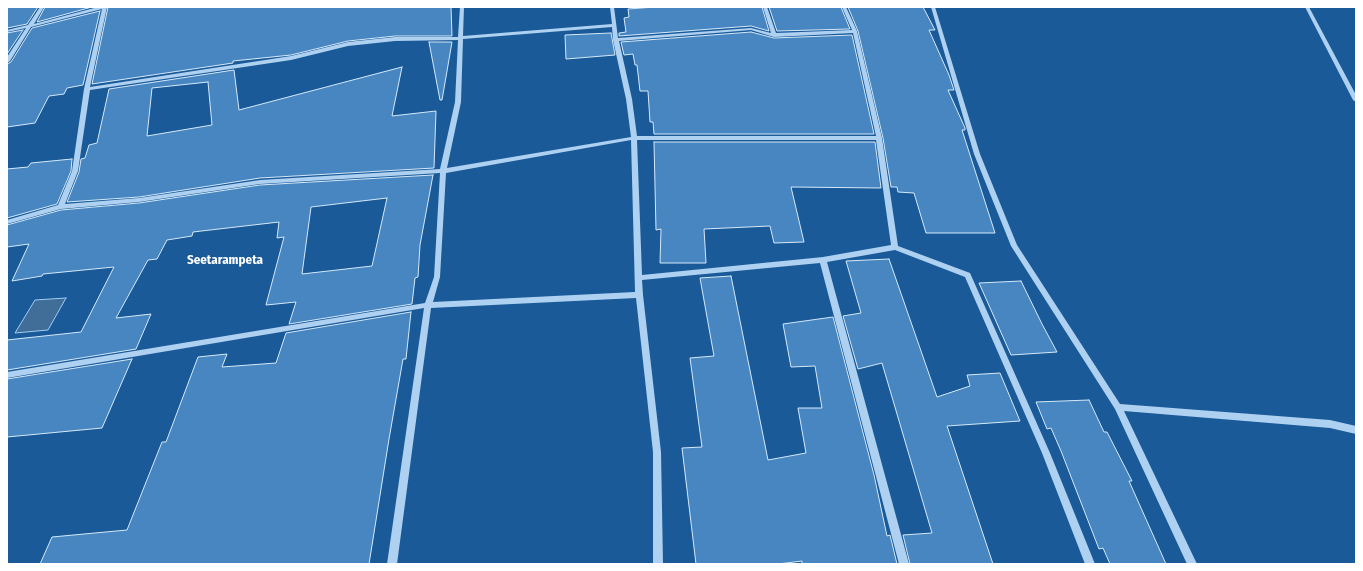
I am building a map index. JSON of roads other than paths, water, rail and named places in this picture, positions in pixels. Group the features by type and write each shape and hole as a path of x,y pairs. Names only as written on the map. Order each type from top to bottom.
{"street":[{"path":"7,61 42,7"},
{"path":"7,30 30,26 104,7 87,89 75,171 61,207"},
{"path":"392,564 428,305 437,277 443,170 458,102 462,7"},
{"path":"612,7 613,26 629,99 634,138 639,295 656,452 658,564"},
{"path":"765,7 774,35"},
{"path":"844,7 855,31 879,138 894,247"},
{"path":"933,7 977,154 1014,246 1118,407 1192,564"},
{"path":"1307,7 1356,100"},
{"path":"87,89 291,58 348,44 395,39 461,38 613,26"},
{"path":"616,40 751,29 774,35 855,31"},
{"path":"7,222 61,207 139,200 260,182 443,170 634,138 879,138"},
{"path":"638,278 823,260 894,247 968,275 1046,453 1090,564"},
{"path":"823,260 904,564"},
{"path":"7,374 428,305 639,295"},
{"path":"1118,407 1330,424 1356,430"}],"water":[{"path":"66,298 48,330 15,333 35,300"}],"district":[{"name":"Seetarampeta","path":"225,260"}]}
